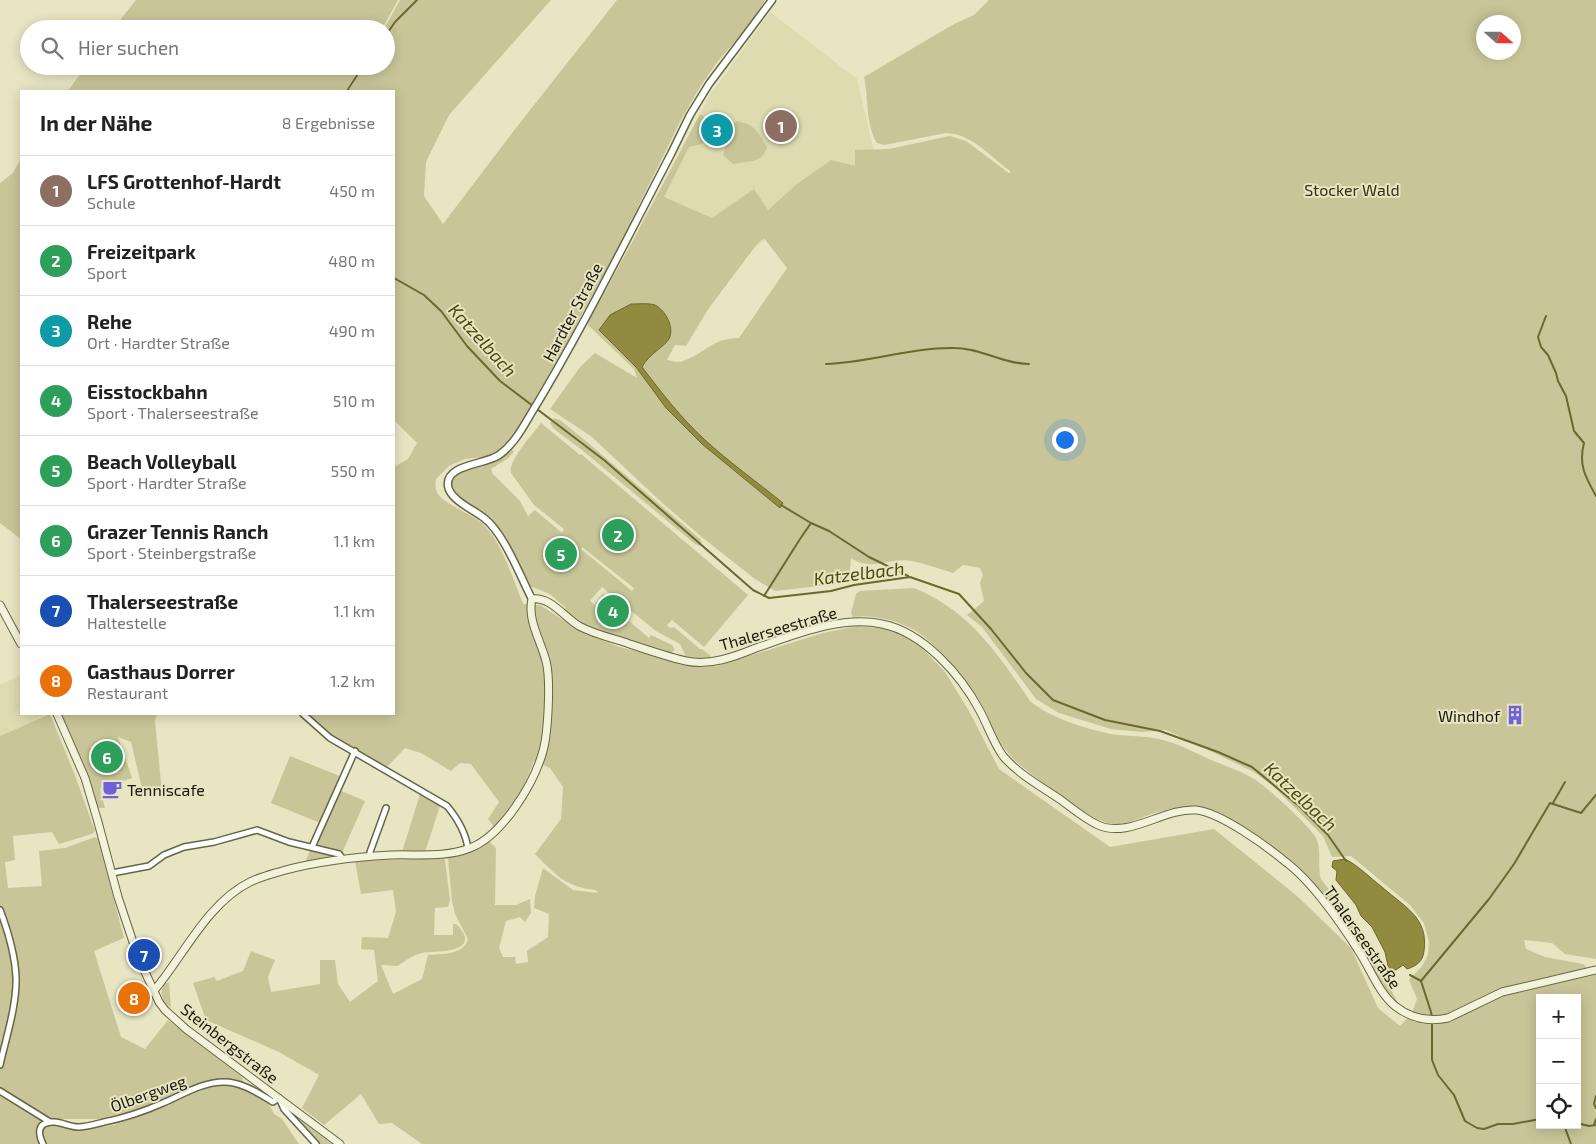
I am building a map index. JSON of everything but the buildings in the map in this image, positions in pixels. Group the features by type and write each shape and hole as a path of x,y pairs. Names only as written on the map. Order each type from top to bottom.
{"main road":[{"path":"153,992 202,925 222,902 241,887 263,877 287,870 342,858 445,854 468,849 495,833 526,791 536,773 544,750 548,706 547,663 534,627 531,613 532,599"},
{"name":"Thalerseestraße","path":"532,599 544,600 576,624 598,634 678,659 699,663 714,662 785,639 849,622 880,623 905,632 935,653 965,687 980,711 992,738 1004,756 1016,768 1091,822 1111,830 1123,829 1181,811 1195,810 1210,813 1225,820 1288,863 1302,876 1358,948 1383,993 1397,1007 1421,1019 1441,1020 1456,1015 1502,992 1596,970"},
{"path":"1,608 20,642"},
{"name":"Steinbergstraße","path":"57,715 85,778 118,897 138,957 153,992 165,1010 186,1029 340,1144"}],"street":[{"name":"Hardter Straße","path":"532,599 497,532 486,519 453,497 448,488 449,479 453,472 494,458 505,450 518,435 539,401 690,115 709,84 772,0"},
{"path":"304,715 330,738 447,806 456,817 467,840 468,849"},
{"path":"312,847 355,751"},
{"path":"370,856 386,808"},
{"path":"112,873 149,866 164,855 184,847 214,842 257,830 289,842 339,854 342,858"},
{"path":"0,910 13,954 16,978 15,997 0,1065"},
{"name":"Ölbergweg","path":"50,1122 78,1127 106,1122 162,1104 185,1092 206,1085 224,1082 248,1088 273,1102 280,1098"},
{"path":"0,1091 50,1122"},
{"path":"280,1098 284,1109 316,1144"},
{"path":"43,1144 40,1137 40,1127 50,1122"}],"shaded area":[{"path":"770,12 857,79 875,156 723,272 691,274 639,228 710,95"},
{"path":"631,304 647,304 659,307 668,319 671,329 667,342 642,367 696,432 783,503 780,508 702,444 666,408 636,367 599,330 610,315"},
{"path":"20,675 20,715 47,715 0,736 0,685"},
{"path":"1345,859 1359,868 1413,913 1422,929 1424,939 1422,958 1416,965 1407,969 1403,965 1396,970 1391,970 1388,966 1385,952 1372,927 1361,916 1356,905 1336,880 1337,871 1332,867 1333,861"}],"green space":[{"path":"136,0 398,0 387,20 120,20"},
{"name":"Stocker Wald","path":"400,0 551,0 449,115 426,162 424,196 443,224 617,0 765,0 754,20 718,61 682,118 564,352 521,424 507,444 497,451 484,457 465,459 449,466 436,479 435,485 438,494 441,498 478,520 490,532 506,562 523,604 540,605 583,633 620,647 699,667 717,666 823,633 857,626 887,629 904,635 923,649 945,672 969,711 999,769 1110,847 1214,829 1297,896 1351,948 1378,1008 1400,1026 1412,1013 1417,999 1409,980 1422,966 1428,955 1429,942 1424,923 1410,905 1351,856 1332,857 1323,836 1273,786 1254,772 1166,730 1142,732 1111,729 1059,713 1036,699 982,627 967,615 984,601 980,583 983,575 980,568 963,565 953,573 912,561 904,560 866,564 851,558 849,581 775,591 755,579 703,538 659,500 592,437 550,409 580,367 595,353 637,378 634,369 588,325 593,312 700,114 707,119 714,137 702,144 689,147 664,197 712,218 754,189 768,210 797,184 831,160 855,166 855,150 889,149 950,136 966,141 1010,174 1010,171 980,147 955,134 946,133 884,145 877,143 873,135 868,111 864,77 954,24 974,15 989,0 1596,0 1596,959 1565,954 1552,943 1524,940 1526,949 1545,957 1583,964 1593,973 1596,972 1596,1144 422,1144 392,1123 379,1124 361,1094 324,1125 302,1108 319,1075 279,1052 206,1020 193,983 214,977 217,981 243,971 251,951 275,960 268,977 271,992 320,984 320,960 335,960 338,984 350,1002 378,981 374,950 361,949 362,937 388,938 396,912 393,890 361,894 355,861 443,858 445,860 450,900 448,907 435,908 434,935 453,935 453,924 456,924 465,937 464,942 461,946 448,951 418,954 398,966 381,965 393,994 422,979 428,955 452,953 466,944 468,939 455,914 452,901 449,857 470,851 488,840 496,848 495,905 516,905 530,899 531,913 525,922 520,917 506,921 499,948 503,957 515,957 516,964 528,962 527,951 548,937 549,914 534,908 535,896 543,868 573,890 598,893 596,890 576,886 562,879 535,854 561,819 563,787 550,768 534,761 523,789 495,828 488,819 499,802 471,764 460,763 451,771 421,753 405,748 387,767 328,733 307,715 395,715 395,466 408,459 417,443 395,421 395,90 350,90 359,75 395,75 395,20 389,20","holes":["764,238 787,268 739,338 722,340 681,362 667,360 675,345 686,346 709,308 757,244"]},
{"path":"80,75 356,75 347,90 69,90"},
{"path":"737,121 752,127 759,133 767,147 762,156 754,161 733,164 723,155 733,124"},
{"path":"20,161 20,538 0,523 0,183 13,173"},
{"path":"554,418 560,420 587,442 700,539 702,543 700,546 695,544 554,429 550,423"},
{"path":"541,423 581,454 748,595 704,647 672,620 667,625 670,628 674,627 711,656 710,659 686,657 680,644 656,631 630,610 618,623 595,604 603,594 618,607 625,599 621,603 602,587 590,601 619,625 623,621 626,624 629,621 649,638 651,635 672,645 675,650 669,653 583,625 563,610 566,608 550,594 530,586 525,581 498,528 458,497 451,484 458,475 492,463 511,449 514,452 507,459 491,469 493,474 520,501 528,516 535,510 562,533 564,529 534,505 511,473 513,461 517,454","holes":["582,547 634,588 632,591 581,549"]},
{"path":"914,588 951,608 981,635 1030,701 1046,712 1106,733 1159,739 1172,743 1246,774 1270,791 1297,816 1316,838 1319,848 1321,879 1360,930 1398,1003 1386,991 1356,940 1318,889 1297,866 1269,844 1219,813 1199,807 1167,810 1130,822 1117,824 1104,822 1079,809 1021,766 1007,752 971,687 947,659 923,636 899,623 880,618 853,617 851,613 856,594 860,591"},
{"path":"50,715 95,831 92,834 59,844 52,832 13,836 15,860 5,862 8,888 42,886 39,851 65,848 95,837 98,839 124,938 94,951 121,1037 145,1049 168,1020 242,1077 246,1091 268,1102 274,1114 282,1119 299,1144 0,1144 0,736","holes":["165,1098 170,1105 114,1125 74,1131 63,1119 99,1119 138,1109"]},
{"path":"60,715 157,715 155,721 162,793 144,797 131,742 118,737 132,778 100,789 105,808 98,808"},
{"path":"290,756 342,777 320,823 271,803"},
{"path":"339,790 365,801 342,853 315,845"},
{"path":"421,791 441,803 425,852 402,852"},
{"path":"311,849 337,856 305,862"},
{"path":"165,983 169,983 171,1008 162,997"},
{"path":"292,1114 332,1144 319,1144"}],"waterway":[{"name":"Katzelbach","path":"395,22 417,0"},
{"name":"Katzelbach","path":"348,90 357,75"},
{"name":"Katzelbach","path":"395,279 424,295 441,311 467,346 500,381 604,460 753,590 769,598 831,591 854,585 910,577 959,594 991,629 1026,673 1053,700 1105,720 1160,731 1218,752 1252,767 1300,807 1328,835 1346,861"},
{"path":"1546,316 1538,337 1541,347 1548,355 1566,396 1574,431 1584,443 1582,451 1584,471 1596,496"},
{"path":"826,364 858,361 939,348 974,350 1010,362 1029,364"},
{"path":"781,505 811,523 829,531 869,557 908,576"},
{"path":"764,596 811,523"},
{"path":"1553,803 1565,782"},
{"path":"1421,981 1489,899 1514,864 1550,803 1581,813 1596,795"},
{"name":"Katzelbach","path":"1410,975 1421,981 1432,1017"},
{"name":"Katzelbach","path":"1432,1022 1432,1060 1438,1075 1454,1095 1465,1121 1477,1128 1484,1129 1498,1124 1513,1124 1536,1120"},
{"path":"1596,1096 1594,1104 1596,1108"},
{"name":"Katzelbach","path":"1594,1125 1596,1119"},
{"name":"Katzelbach","path":"1581,1124 1596,1125"},
{"path":"1565,1129 1571,1144"}],"place":[{"name":"LFS Grottenhof-Hardt","path":"781,126"},
{"name":"Rehe","path":"717,130"},
{"name":"Freizeitpark","path":"618,535"},
{"name":"Beach Volleyball","path":"561,554"},
{"name":"Eisstockbahn","path":"613,611"},
{"name":"Windhof","path":"1515,715"},
{"name":"Grazer Tennis Ranch","path":"107,757"},
{"name":"Tenniscafe","path":"112,789"},
{"name":"Thalerseestraße","path":"144,955"},
{"name":"Gasthaus Dorrer","path":"134,998"}]}
